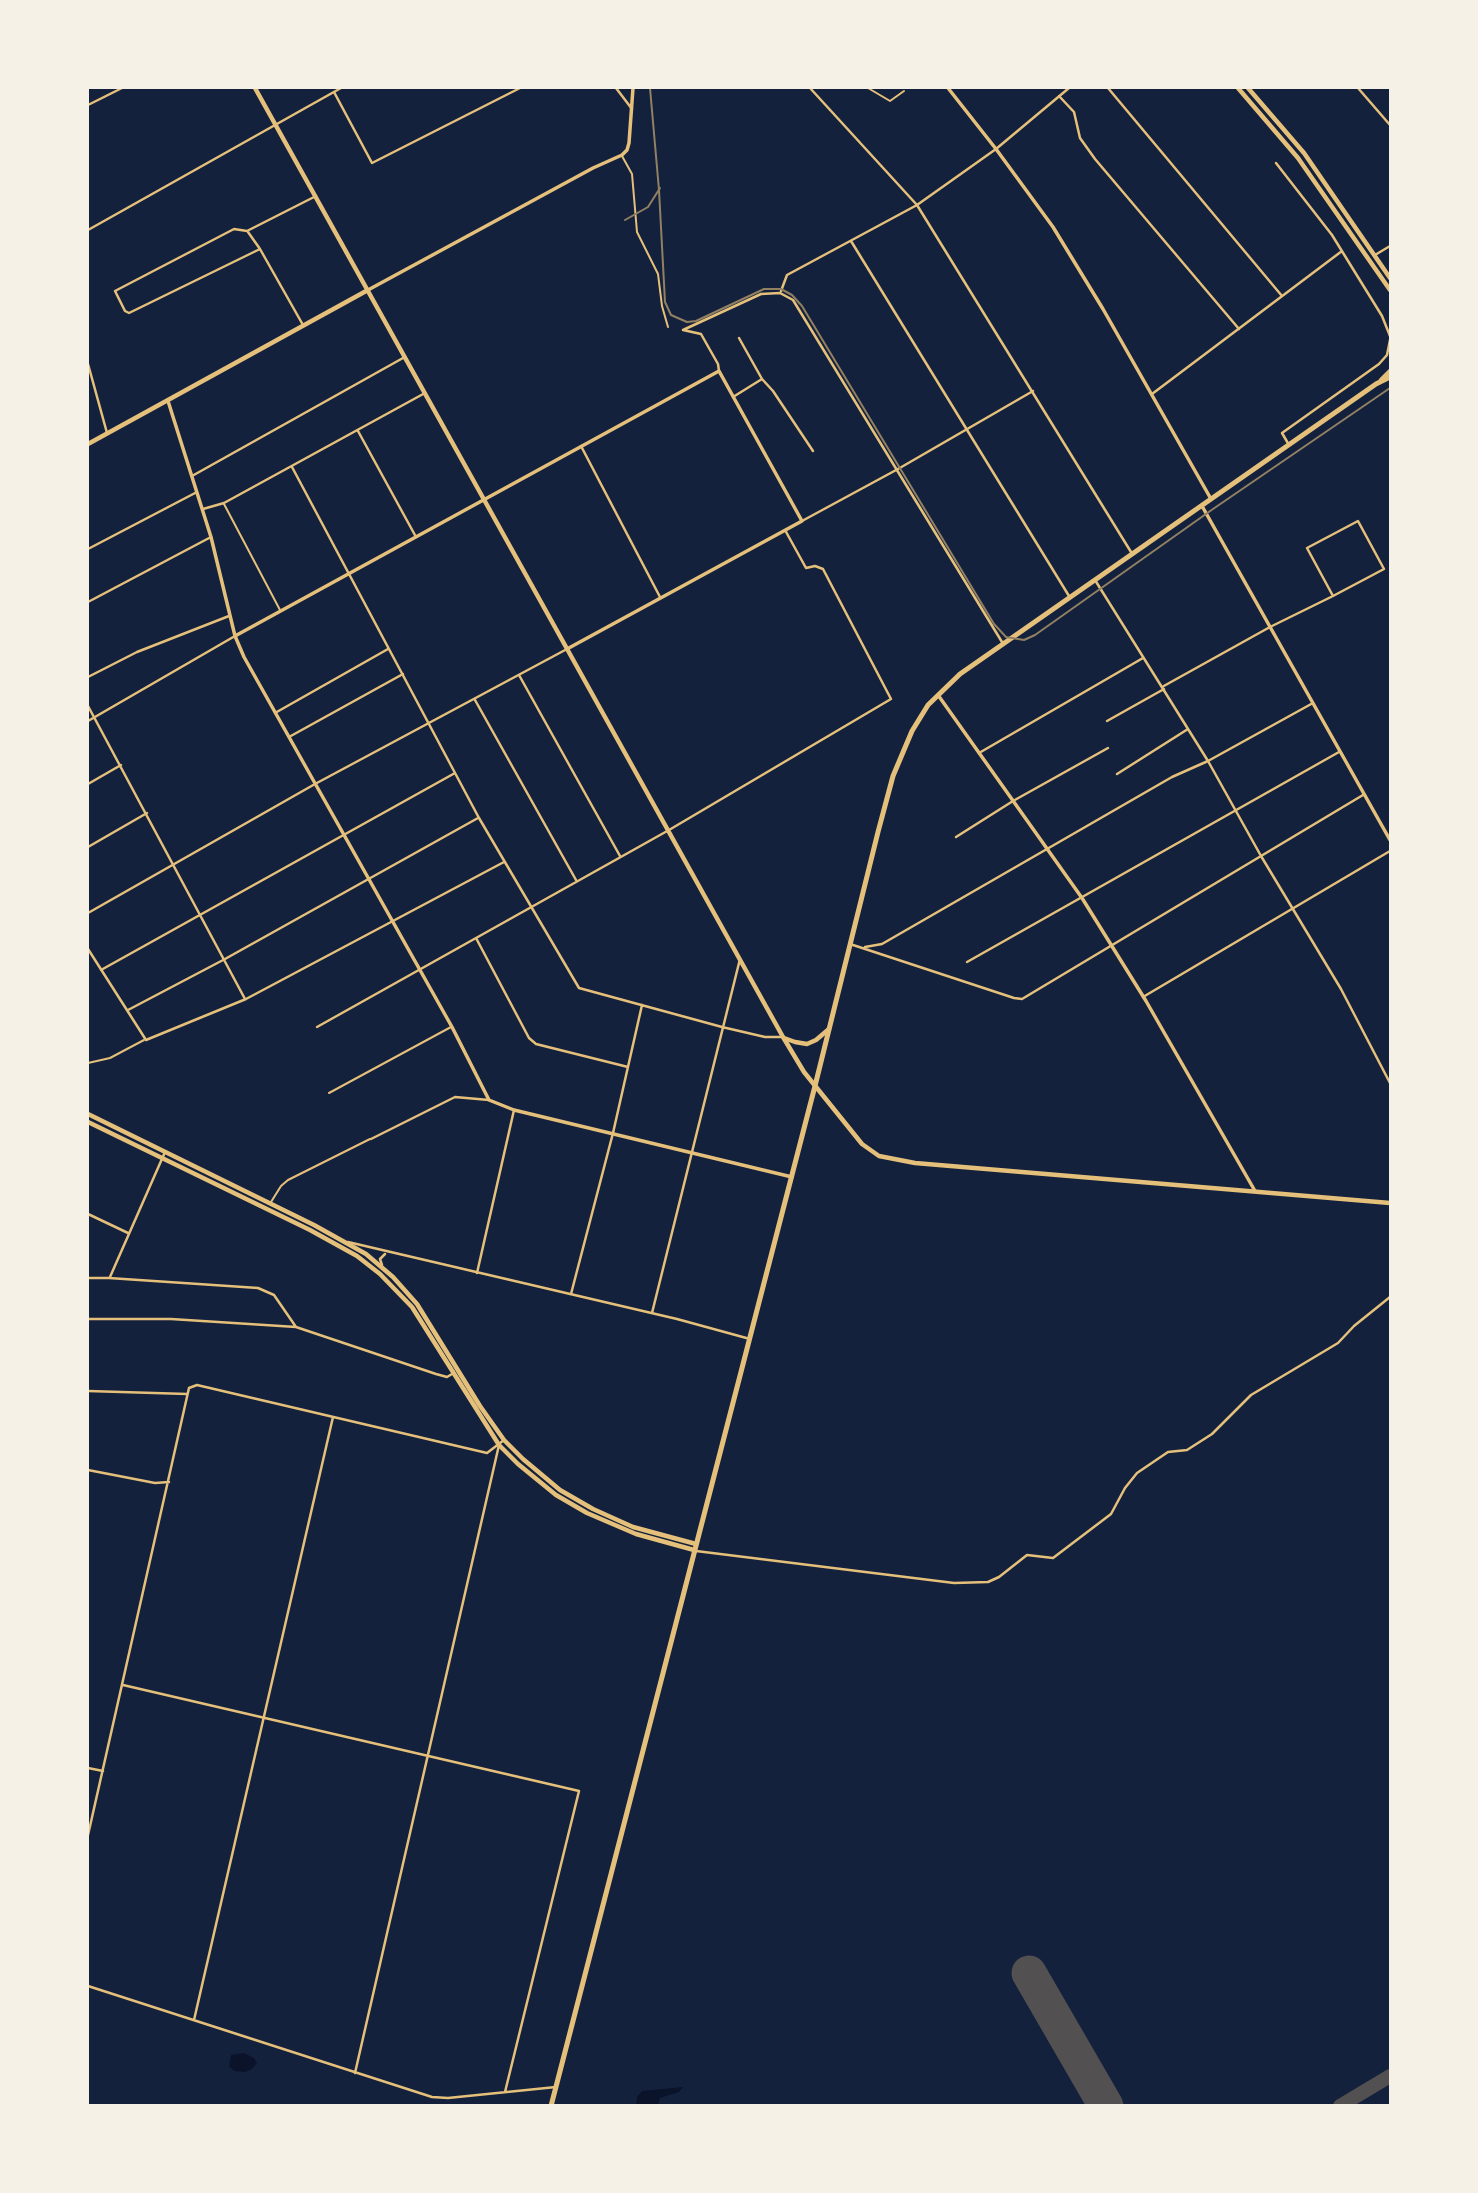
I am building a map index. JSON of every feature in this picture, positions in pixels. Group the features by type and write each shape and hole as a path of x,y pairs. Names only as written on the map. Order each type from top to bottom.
{"highway":[{"path":"551,2105 792,1177 893,776 912,731 937,694 960,674 1391,375"}],"main road":[{"path":"255,88 783,1037 815,1086 862,1144 871,1152 888,1159 1391,1203"},
{"path":"1238,88 1298,158 1391,290"},
{"path":"1248,88 1304,153 1391,278"},
{"path":"88,444 368,290"},
{"path":"783,1037 795,1042 811,1043 830,1028"},
{"path":"88,1114 348,1242 382,1266 417,1304 480,1406 505,1440 546,1479 593,1509 633,1527 695,1547"},
{"path":"88,1122 310,1230 363,1261 412,1307 508,1456 549,1489 587,1513 636,1534 695,1547"}],"street":[{"path":"88,105 122,88"},
{"path":"88,230 339,88"},
{"path":"334,92 372,163 520,88"},
{"path":"616,88 632,109"},
{"path":"368,290 593,168 622,155 629,143 633,88"},
{"path":"810,88 917,205 1132,554"},
{"path":"948,88 1053,227 1211,499"},
{"path":"780,293 788,275 917,205 996,149 1069,88"},
{"path":"1108,88 1282,296"},
{"path":"1358,88 1391,125"},
{"path":"1059,96 1074,112 1080,138 1095,159 1239,329"},
{"path":"1276,163 1332,234 1382,316 1391,338 1387,355 1378,366 1282,433 1289,445"},
{"path":"260,249 129,313 115,294 117,288 234,229 247,231 316,196"},
{"path":"247,231 304,327"},
{"path":"851,241 1070,598"},
{"path":"1375,255 1391,246"},
{"path":"1152,394 1342,251"},
{"path":"802,521 701,334 683,330 761,294 780,293 799,307 1003,644"},
{"path":"739,338 762,379 813,451"},
{"path":"192,476 405,357"},
{"path":"88,364 107,433"},
{"path":"88,721 235,636 719,371"},
{"path":"733,397 762,379"},
{"path":"88,913 315,784 898,469 1032,391"},
{"path":"202,509 224,503 425,393"},
{"path":"168,401 211,537 235,636 275,713 452,1027 489,1100"},
{"path":"358,431 416,537"},
{"path":"581,446 660,597"},
{"path":"292,467 479,818 579,988 722,1027 765,1037 783,1037"},
{"path":"88,549 197,492"},
{"path":"1202,505 1391,840"},
{"path":"1107,721 1270,627 1333,596 1384,569 1358,522 1307,548 1333,596"},
{"path":"317,1027 669,830 891,699 823,569 815,566 806,568 785,530"},
{"path":"88,602 211,537"},
{"path":"1095,580 1208,761 1341,989 1391,1083"},
{"path":"88,677 137,652 229,616"},
{"path":"275,713 388,649"},
{"path":"979,753 1144,658"},
{"path":"289,737 403,674"},
{"path":"518,674 620,856"},
{"path":"937,694 1082,898 1143,997 1255,1191"},
{"path":"475,699 576,880"},
{"path":"862,948 882,944 1172,777 1208,761 1313,703"},
{"path":"88,706 246,999"},
{"path":"1117,774 1188,729"},
{"path":"956,837 1013,801 1108,748"},
{"path":"967,962 1341,750"},
{"path":"88,783 121,765"},
{"path":"101,970 455,773"},
{"path":"850,944 1022,999 1365,794"},
{"path":"88,846 146,813"},
{"path":"128,1010 479,818"},
{"path":"1143,997 1391,852"},
{"path":"88,949 146,1040 246,999 505,861"},
{"path":"476,938 529,1038 536,1044 628,1067"},
{"path":"652,1313 740,959"},
{"path":"571,1294 613,1133 642,1005"},
{"path":"371,1139 455,1097 489,1100 514,1110 792,1177"},
{"path":"477,1273 514,1110"},
{"path":"109,1278 165,1152"},
{"path":"88,1214 128,1233"},
{"path":"348,1242 652,1313 750,1339"},
{"path":"382,1266 382,1256 389,1253"},
{"path":"88,1278 258,1288 274,1295 296,1327"},
{"path":"695,1547 954,1583 988,1582 999,1577 1027,1555 1054,1558 1111,1514 1125,1488 1137,1473 1168,1452 1187,1450 1212,1434 1251,1395 1338,1343 1353,1326 1391,1297"},
{"path":"88,1319 171,1319 296,1327 436,1374 447,1377 454,1374"},
{"path":"88,1835 189,1388 197,1385 487,1453 505,1440"},
{"path":"88,1391 187,1394"},
{"path":"194,2020 333,1417"},
{"path":"355,2073 499,1445"},
{"path":"88,1470 155,1483 169,1482"},
{"path":"123,1685 579,1791 505,2092"},
{"path":"88,1768 103,1771"},
{"path":"88,1986 440,2098 556,2087"}],"lane":[{"path":"868,88 890,101 904,91"},
{"path":"622,155 632,170 636,229 657,274 668,327"},
{"path":"224,503 281,612"},
{"path":"329,1093 452,1027"},
{"path":"88,1063 110,1058 146,1040"},
{"path":"270,1204 288,1180 371,1139"}],"water":[{"path":"244,2053 254,2058 257,2063 245,2072 234,2071 229,2066 231,2055"},
{"path":"683,2087 679,2092 660,2098 658,2104 636,2105 637,2097 642,2091"}],"taxiway":[{"path":"1340,2106 1390,2076"}],"runway":[{"path":"1029,1973 1106,2106"}],"tram line":[{"path":"650,88 665,302 671,315 687,322 696,321 764,289 781,289 792,295 802,306 994,624 1006,637 1024,640 1035,635 1390,388"},
{"path":"625,220 648,207 660,188"}]}
